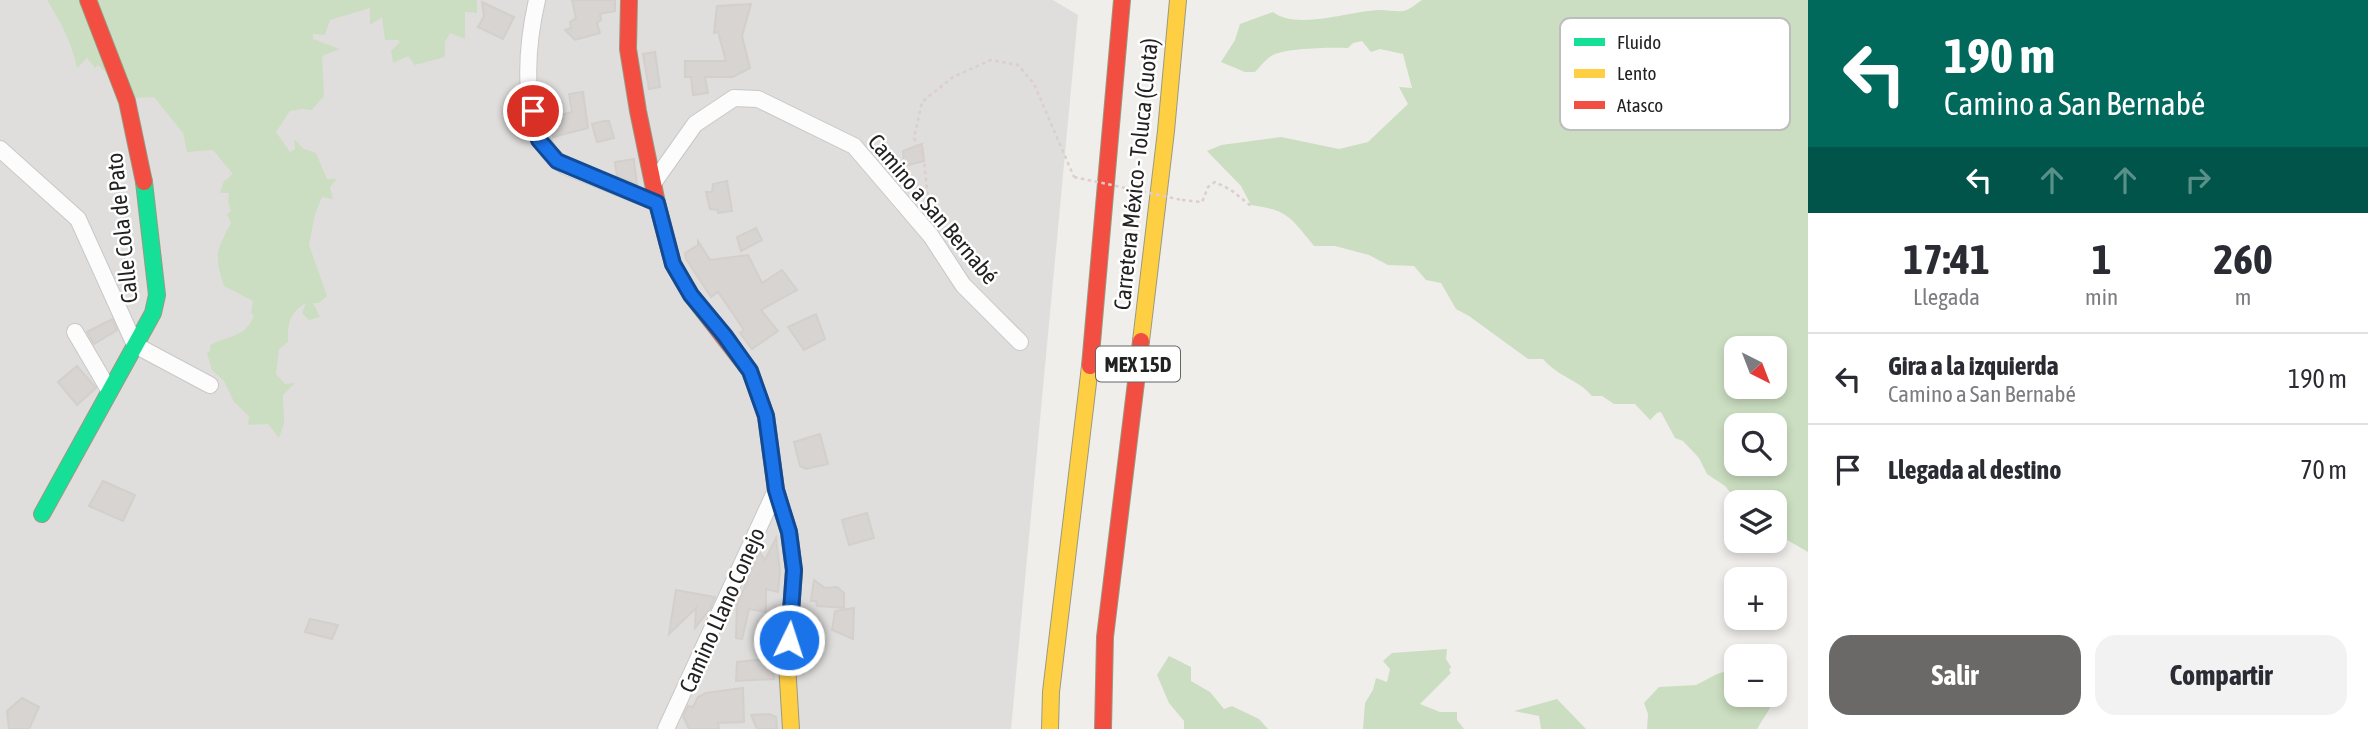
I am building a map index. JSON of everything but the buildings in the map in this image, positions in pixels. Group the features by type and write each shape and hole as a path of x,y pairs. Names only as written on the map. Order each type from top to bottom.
{"main road":[{"name":"Calle Cola de Pato","path":"42,514 153,313 157,295 144,182 127,101 88,0"},
{"path":"629,0 628,49 638,111 673,264 691,295 750,371 766,416 776,490 789,532 794,570 788,664 791,729"},
{"name":"Carretera México - Toluca (Cuota)","path":"1050,729 1051,692 1090,366 1122,0"},
{"name":"Carretera México - Toluca (Cuota)","path":"1103,729 1105,637 1166,131 1178,0"}],"street":[{"path":"537,0 527,54 539,140 557,161 565,166 657,203"},
{"name":"Camino a San Bernabé","path":"654,182 695,124 734,98 758,99 854,146 931,236 964,285 1020,342"},
{"path":"0,149 78,219 135,345 210,385"},
{"path":"75,332 109,390"},
{"name":"Camino Llano Conejo","path":"666,729 776,490"}],"path":[{"path":"931,236 924,160 914,138 922,102 953,77 997,60 1004,64 1018,65 1034,84 1074,177 1202,202 1208,187 1215,182 1231,190 1251,206"}],"shaded area":[{"path":"0,0 1053,0 1078,15 1011,729 0,729"}],"green space":[{"path":"47,0 477,0 477,13 465,12 465,39 450,33 445,42 445,57 415,65 408,56 393,63 391,51 400,42 385,40 382,17 370,25 370,8 330,20 325,35 313,34 313,39 340,49 322,56 324,96 312,110 290,111 276,132 290,152 295,149 294,139 304,149 316,153 327,179 337,179 330,187 333,199 322,197 315,214 309,245 327,296 319,303 313,303 320,317 309,320 302,313 306,303 296,310 288,330 288,342 279,349 276,374 285,384 295,383 283,395 284,423 279,438 268,424 248,425 249,416 234,402 224,381 212,370 207,353 210,351 210,345 241,332 254,316 251,313 253,301 224,286 219,267 218,253 231,223 227,214 231,211 229,193 220,193 224,181 233,174 213,150 187,152 183,133 154,97 133,98 98,65 95,68 87,58 77,68 65,33"},
{"path":"1422,0 1808,0 1808,552 1787,540 1787,490 1728,490 1707,474 1699,458 1683,441 1675,438 1661,412 1650,420 1635,404 1614,404 1602,396 1592,396 1543,359 1528,359 1456,309 1441,283 1426,280 1414,266 1388,265 1369,255 1335,246 1314,246 1288,217 1251,205 1241,186 1207,151 1221,145 1281,137 1339,149 1368,142 1408,104 1399,87 1412,88 1403,54 1380,49 1371,52 1362,41 1353,43 1348,48 1277,53 1255,72 1245,72 1221,62 1235,40 1240,24 1273,12 1296,20 1310,20 1369,11 1403,11"},
{"path":"1447,649 1446,659 1451,673 1420,704 1440,712 1457,712 1457,720 1464,729 1363,729 1365,703 1376,678 1387,682 1390,669 1383,661 1392,653"},
{"path":"1169,656 1191,667 1191,681 1210,692 1224,709 1232,706 1259,719 1268,729 1184,729 1184,721 1169,703 1157,675"},
{"path":"1724,672 1724,707 1770,707 1757,729 1647,729 1648,714 1644,703 1659,687 1696,685"},
{"path":"1557,699 1586,729 1541,729 1539,716 1514,711"}],"traffic: fast":[{"path":"42,514 153,313 157,295 144,182"}],"traffic: slow":[{"path":"1141,341 1166,131 1178,0"},
{"path":"1050,729 1051,692 1090,366"},
{"path":"781,507 789,532 794,571 787,664 791,729"}],"traffic: jam":[{"path":"88,0 127,101 144,182"},
{"path":"629,0 628,49 638,111 673,264 691,295 750,371 766,416 776,490 781,507"},
{"path":"1090,366 1122,0"},
{"path":"1103,729 1105,637 1141,341"}],"route":[{"path":"533,111 539,140 557,161 657,203 673,264 691,295 750,371 766,416 776,490 789,532 794,570 789,640"}]}
